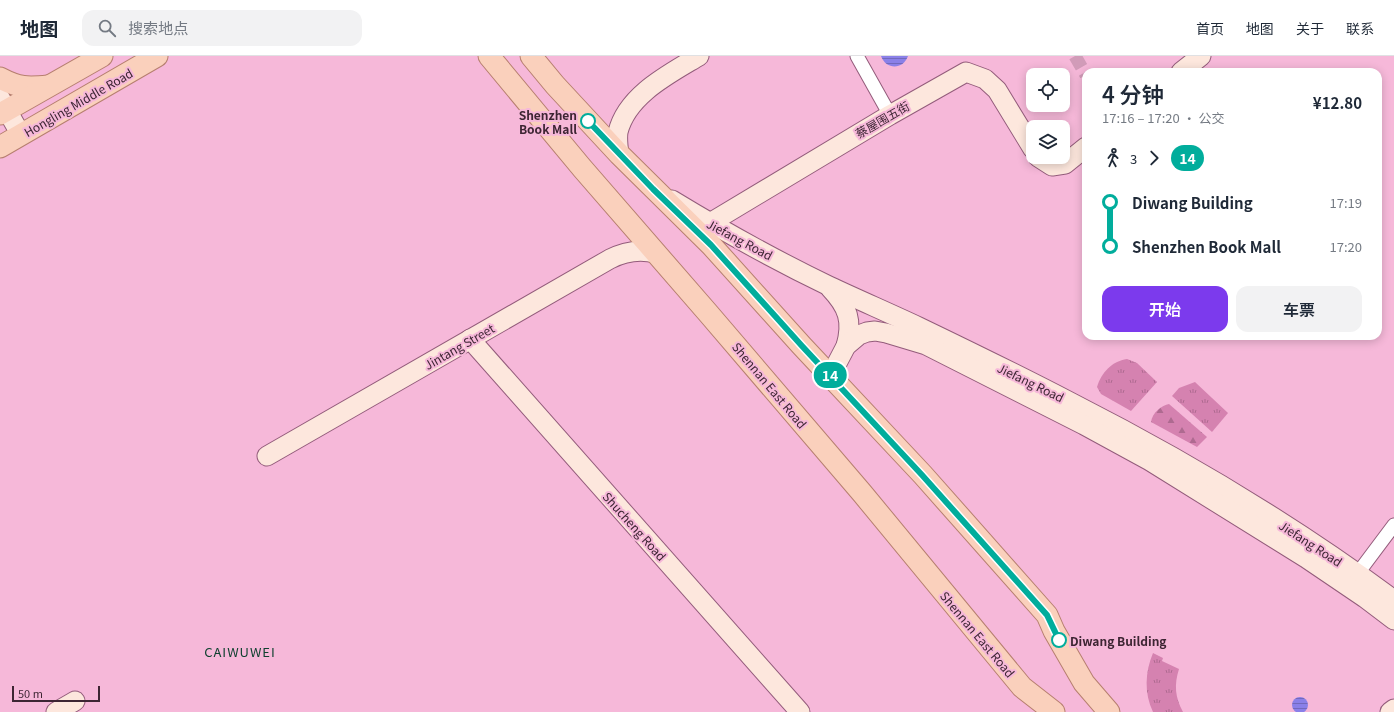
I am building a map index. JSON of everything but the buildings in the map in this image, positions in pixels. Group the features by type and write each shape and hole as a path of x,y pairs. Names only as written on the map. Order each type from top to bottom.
{"main road":[{"path":"2,107 49,86 102,56"},
{"name":"Hongling Middle Road","path":"0,148 157,56"},
{"name":"Shennan East Road","path":"489,56 582,168 852,481 1022,687 1054,712"},
{"path":"532,56 560,90 619,154 711,245 802,346 922,475 1047,615 1054,631 1084,683 1109,712"},
{"path":"0,78 14,85 33,87 49,86"}],"street":[{"path":"619,154 618,133 624,118 635,102 658,80 699,56"},
{"path":"857,56 890,115"},
{"path":"1186,68 1201,56"},
{"name":"蔡屋围五街","path":"710,223 890,115 966,72 985,80 997,90 1026,138"},
{"path":"2,107 21,135"},
{"path":"1070,160 1082,150"},
{"path":"1049,164 1052,166 1065,164"},
{"name":"Jiefang Road","path":"653,189 710,223 827,285 920,328 1131,433 1219,484 1358,574 1394,600"},
{"name":"Jintang Street","path":"267,456 618,255 637,250 656,252"},
{"path":"827,285 844,306 848,316 849,331 846,346"},
{"name":"Jiefang Road","path":"832,377 835,367 846,346 859,335 875,331 926,345 1084,425 1150,461 1306,558 1365,598 1394,620"},
{"name":"Shucheng Road","path":"470,339 800,712"},
{"path":"1358,574 1394,525"},
{"path":"56,712 75,701"},
{"path":"1390,712 1394,709"}],"green space":[{"path":"1127,359 1137,363 1157,382 1131,411 1101,394 1097,387 1101,377 1108,368 1117,362"},
{"path":"1195,382 1228,413 1212,432 1172,396 1179,388"},
{"path":"1169,404 1207,437 1197,447 1151,422 1153,416 1158,410"},
{"path":"1153,653 1163,658 1162,661 1179,669 1176,680 1176,691 1178,701 1183,712 1153,712 1148,697 1147,675"}],"shaded area":[{"path":"881,56 908,56 906,61 899,66 890,66 883,61"},
{"path":"1300,697 1306,699 1308,705 1306,711 1300,713 1294,711 1292,705 1294,699"}],"tunnel":[{"path":"1075,56 1082,68"}],"bus line":[{"name":"14","path":"588,121 653,189 711,245 802,346 922,475 1047,615 1059,640"}],"place":[{"name":"Shenzhen Book Mall","path":"588,121"},
{"name":"Diwang Building","path":"1059,640"}],"district":[{"name":"CAIWUWEI","path":"240,651"}]}
